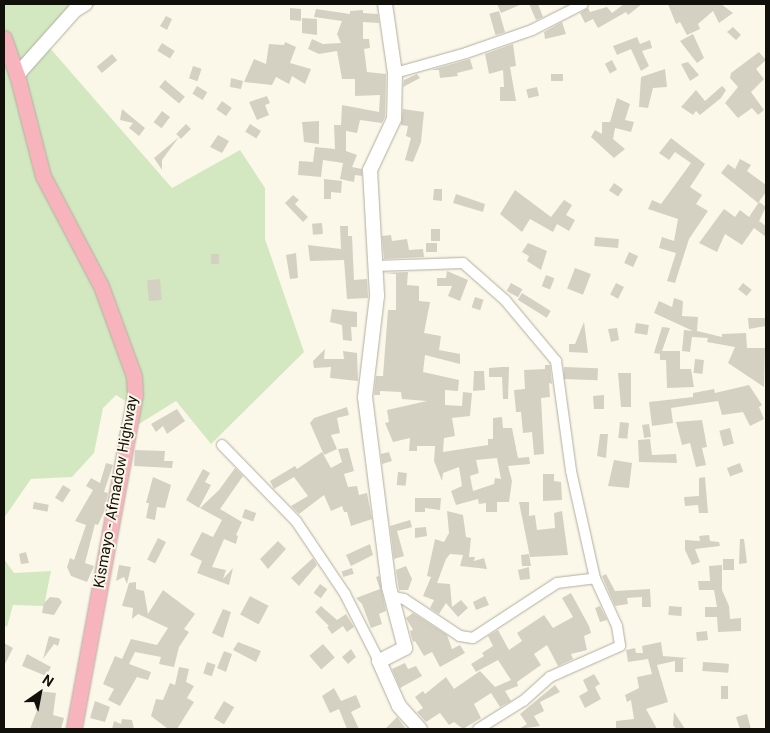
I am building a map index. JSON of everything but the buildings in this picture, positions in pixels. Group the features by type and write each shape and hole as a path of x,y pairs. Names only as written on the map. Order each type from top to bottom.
{"main road":[{"name":"Kismayo - Afmadow Highway","path":"4,38 17,74 43,176 101,286 134,376 136,395 74,729"}],"street":[{"path":"17,74 75,10 85,4"},
{"path":"379,661 405,648 391,596 365,396 377,296 370,170 394,119 395,73 385,4"},
{"path":"395,73 466,53 532,30 583,4"},
{"path":"375,266 463,263 505,300 556,361 571,471 595,578 617,626 620,646 550,677 523,701 478,729"},
{"path":"222,445 296,521 345,594 379,661 399,706 420,729"},
{"path":"391,596 404,599 460,636 473,638 557,583 595,578"}],"green space":[{"path":"4,4 97,4 71,18 49,47 172,188 240,150 265,188 265,239 304,352 211,444 176,401 118,437 127,402 116,395 103,408 94,453 72,477 31,479 4,518"},
{"path":"4,559 14,573 51,571 44,606 13,605 7,627 4,625"}]}
